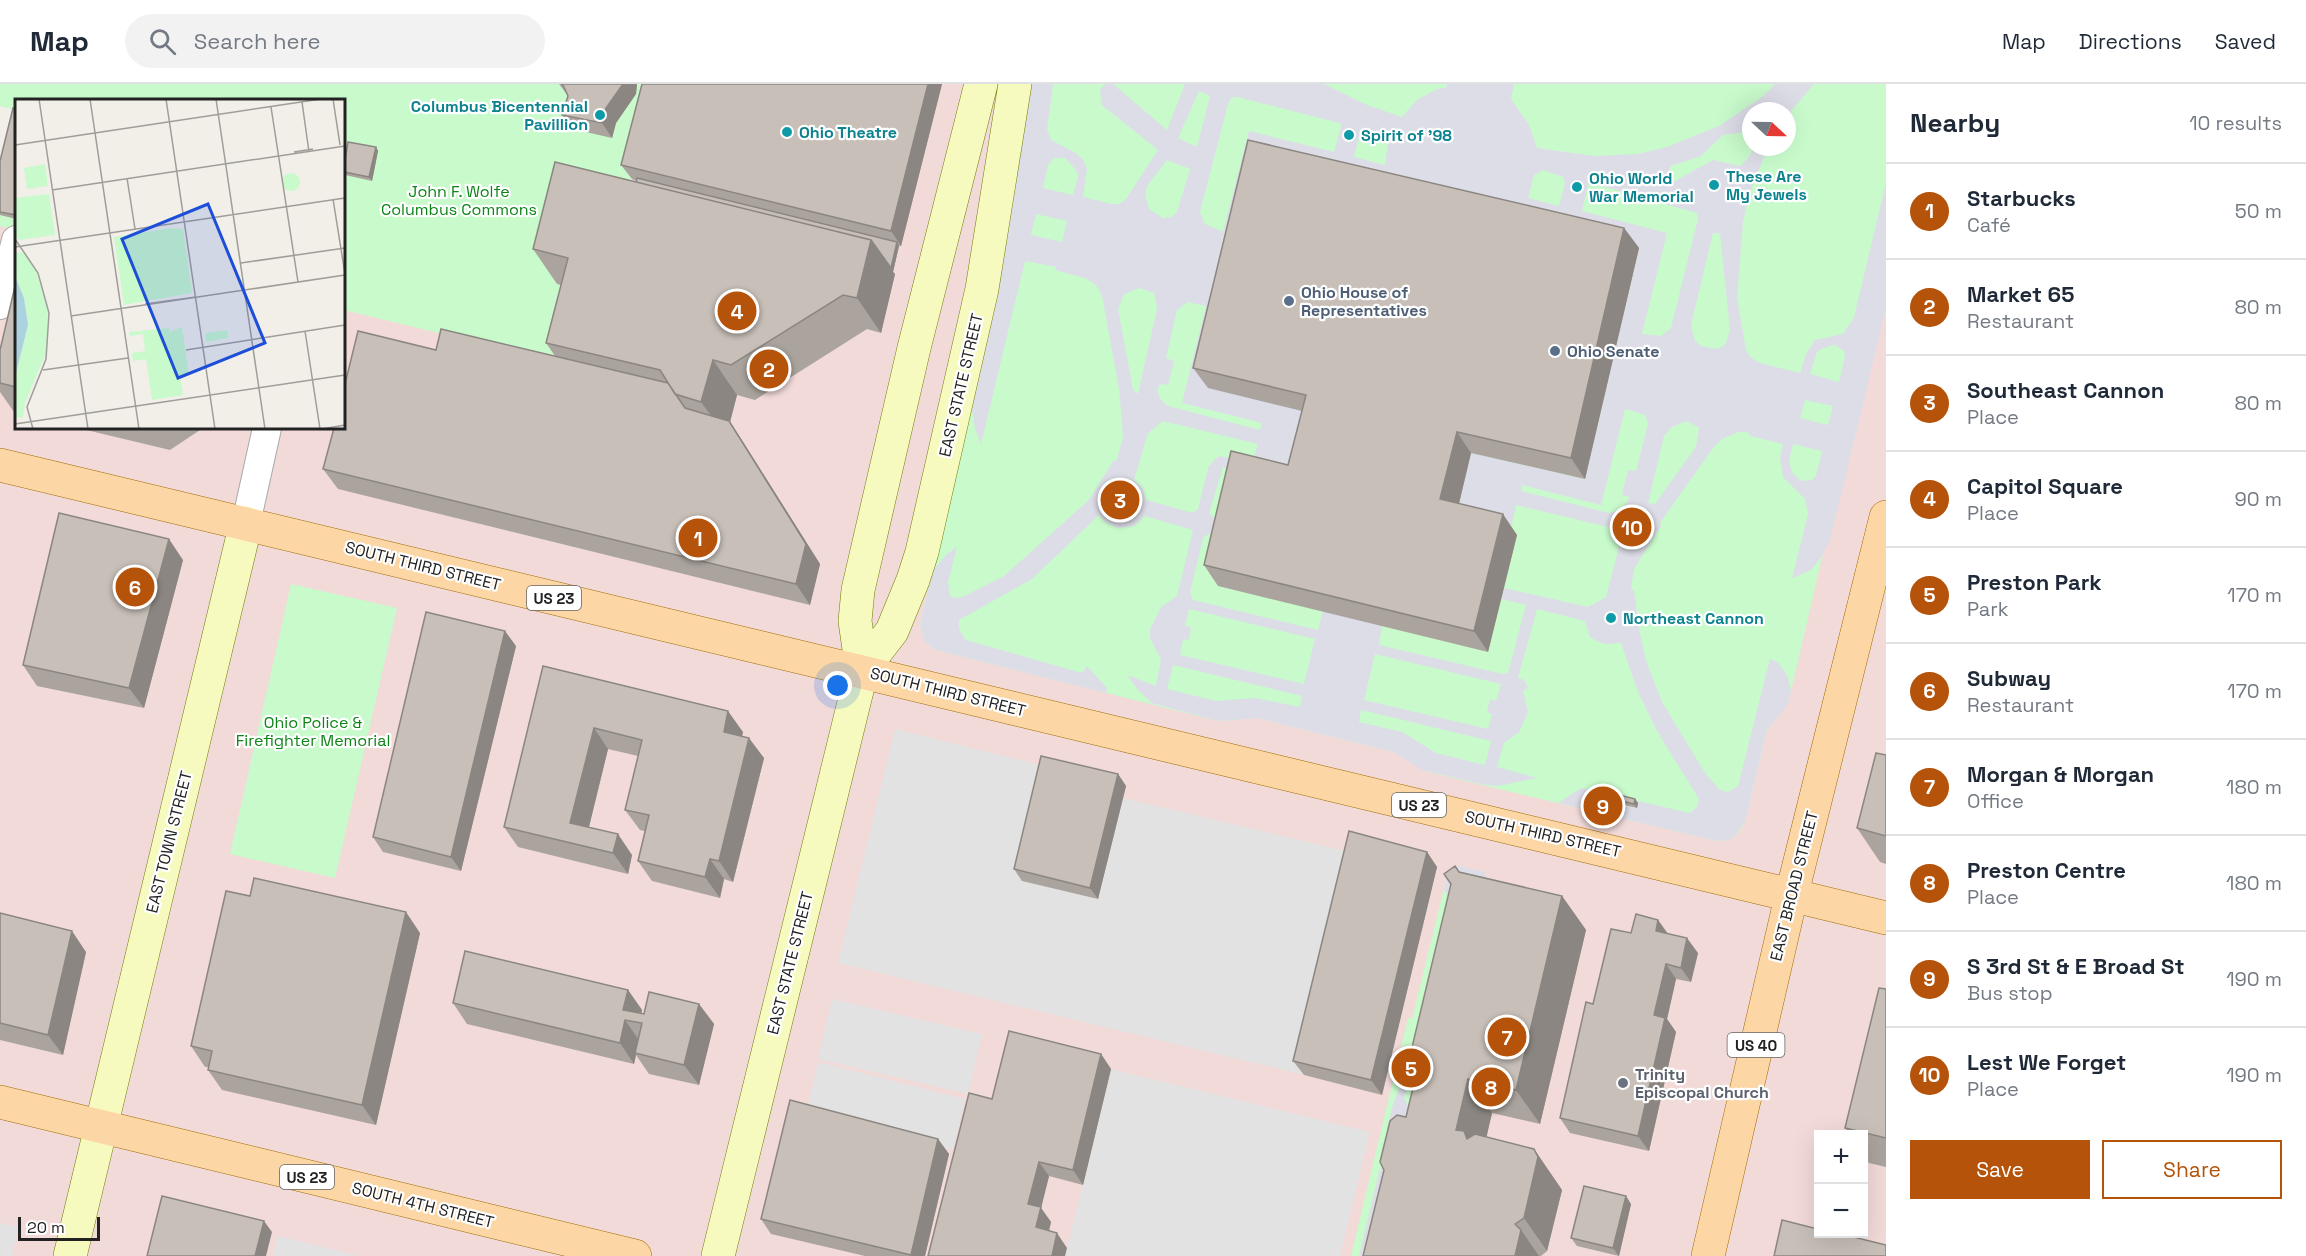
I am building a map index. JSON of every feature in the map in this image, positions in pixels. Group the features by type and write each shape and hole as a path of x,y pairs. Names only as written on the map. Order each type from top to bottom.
{"main road":[{"name":"SOUTH THIRD STREET","path":"0,465 246,522 1792,894"},
{"name":"EAST BROAD STREET","path":"1708,1256 1792,894 1886,517"},
{"name":"US 23","path":"1792,894 1886,918"},
{"name":"SOUTH 4TH STREET","path":"0,1102 635,1256"}],"street":[{"name":"EAST STATE STREET","path":"718,1256 862,670 855,621 858,590 914,348 981,84"},
{"name":"EAST STATE STREET","path":"862,670 892,631 922,552 982,289 1015,84"},
{"path":"0,305 15,244"},
{"name":"EAST TOWN STREET","path":"70,1256 267,429"}],"shaded area":[{"path":"0,84 1886,84 1886,1256 0,1256 0,165 13,109 0,106"},
{"path":"1032,84 1053,84 1047,129 1051,140 1076,153 1083,160 1087,169 1083,197 1112,204 1119,204 1126,199 1158,150 1102,105 1100,89 1106,84 1113,84 1167,130 1185,84 1324,84 1367,105 1402,117 1417,100 1437,89 1446,88 1447,84 1514,84 1511,99 1529,125 1537,148 1594,156 1638,154 1667,147 1719,126 1742,110 1742,132 1723,135 1701,156 1671,166 1669,177 1675,181 1713,160 1740,166 1750,156 1764,156 1750,192 1743,222 1737,298 1746,350 1750,357 1760,363 1800,373 1806,354 1815,340 1843,334 1854,317 1886,183 1886,309 1830,540 1822,556 1811,570 1792,578 1808,514 1805,499 1783,477 1780,458 1783,444 1751,436 1747,432 1738,432 1722,439 1713,448 1660,523 1661,526 1634,569 1631,589 1634,591 1646,661 1662,702 1705,773 1720,790 1728,792 1738,786 1770,659 1779,663 1788,678 1791,690 1788,704 1767,730 1745,821 1737,834 1729,840 1717,841 1558,803 1581,788 1690,813 1697,807 1699,799 1657,731 1638,692 1621,643 1605,644 1597,641 1590,637 1585,621 1537,609 1518,678 1524,680 1528,688 1523,691 1528,712 1519,732 1504,743 1497,767 1537,778 1497,786 1422,770 1394,752 1257,718 1218,721 1152,703 1127,675 1156,686 1161,659 1150,638 1150,629 1161,607 1177,596 1193,530 1145,516 1134,526 1118,528 1105,522 1099,515 1032,579 959,620 959,629 966,640 1082,673 1087,666 1107,688 1106,693 936,650 925,642 920,625 935,568 947,554 957,547 948,582 950,596 955,598 962,597 1004,576 1089,500 1113,461 1117,460 1123,436 1119,389 1102,296 1096,285 1085,278 1055,270 1056,267 1025,261 981,444 975,429 971,402","holes":["1199,91 1210,96 1197,147 1178,138","1237,97 1340,123 1341,126 1334,152 1249,131 1223,232 1205,224 1200,212 1231,98","1369,129 1389,136 1385,165 1354,157 1360,134","1054,158 1065,158 1076,170 1078,176 1073,195 1043,188 1048,165","1167,160 1190,169 1177,212 1171,217 1163,218 1149,209 1145,195 1147,186","1543,170 1563,177 1565,183 1559,206 1528,198 1534,175","1591,183 1697,213 1698,219 1671,328 1661,336 1642,334 1667,233 1582,211 1588,185","1036,214 1067,221 1062,242 1031,235","1713,233 1720,233 1730,330 1725,345 1717,349 1701,346 1695,341 1691,325","1639,248 1585,479 1471,453 1455,520 1510,533 1516,505 1608,527 1617,535 1619,547 1606,597 1588,607 1504,588 1501,599 1526,605 1508,673 1503,674 1379,645 1382,626 1323,611 1318,630 1193,600 1190,593 1203,538 1210,533 1229,538 1233,522 1214,518 1209,513 1223,467 1302,485 1320,416","1139,288 1154,293 1157,309 1138,394 1133,390 1118,309 1124,294","1188,302 1206,306 1182,403 1262,423 1260,430 1168,406 1161,400 1157,391 1160,384 1168,385 1174,361 1166,358 1177,310","1835,345 1844,351 1839,382 1810,374 1817,352","1805,400 1833,406 1828,425 1800,418","1625,409 1645,415 1648,424 1636,471 1628,470 1622,495 1630,497 1621,510 1609,513 1521,491 1522,485 1601,505","1163,421 1258,444 1252,464 1220,456 1215,459 1208,468 1198,509 1193,513 1146,500 1142,487 1134,480 1148,433","1687,421 1699,428 1696,447 1655,504 1648,503 1664,436 1672,427","1793,444 1822,451 1816,476 1812,480 1802,481 1793,474 1789,461","1189,609 1315,639 1304,684 1180,655 1183,639 1189,640 1191,627 1185,626","1375,654 1501,684 1496,701 1490,699 1487,712 1492,714 1488,729 1364,700","1173,665 1302,696 1300,707 1255,698 1216,701 1167,689","1361,710 1491,741 1485,765 1436,753 1402,732 1359,722"]},
{"path":"1775,84 1814,84 1796,105 1796,102 1755,102"},
{"path":"895,729 1049,767 1123,798 1358,854 1304,1075 838,963"},
{"path":"1459,866 1486,872 1481,894 1404,1097 1413,1119 1372,1256 1359,1256 1379,1172 1393,1144 1387,1129 1393,1104 1420,1037 1448,897 1444,889 1447,876"},
{"path":"832,999 982,1034 968,1094 818,1059"},
{"path":"818,1062 965,1099 953,1150 806,1114"},
{"path":"1111,1069 1370,1132 1340,1256 1065,1256"},
{"path":"0,1223 18,1227 12,1256 0,1256"},
{"path":"278,1236 359,1256 273,1256"}],"green space":[{"name":"John F. Wolfe Columbus Commons","path":"0,84 656,84 628,195 592,292 574,366 345,310 345,99 15,99 15,230 0,226 0,165 13,109 0,106"},
{"path":"1032,84 1886,84 1886,282 1788,704 1767,730 1745,821 1735,836 1717,841 1428,772 1394,752 1257,718 1218,721 936,650 925,642 920,625 983,352"},
{"name":"Ohio Police & Firefighter Memorial","path":"291,584 397,608 335,878 230,854"},
{"path":"1459,866 1479,900 1394,1256 1351,1256 1408,1018 1412,1019 1447,876"}],"building":[{"path":"562,84 623,84 606,108 602,123 562,115 568,96"},
{"name":"Ohio Theatre","path":"642,84 928,84 891,231 621,165"},
{"path":"13,108 15,109 15,215 0,212 0,161"},
{"path":"1248,140 1624,228 1571,458 1457,432 1440,499 1503,514 1474,631 1204,565 1231,451 1288,465 1306,395 1193,368"},
{"path":"348,142 376,147 369,177 345,172"},
{"path":"555,162 871,240 857,298 843,295 731,365 713,360 701,402 675,394 660,370 546,343 568,258 533,249"},
{"path":"637,178 897,242 891,268 871,240 636,182"},
{"path":"15,286 15,387 0,383 0,350"},
{"path":"441,329 668,383 685,408 729,421 806,544 796,584 323,469 334,429 345,429 345,384 358,331 436,350"},
{"path":"59,513 169,539 129,688 23,665"},
{"path":"426,612 505,631 451,857 373,837"},
{"path":"543,666 728,711 724,732 749,738 719,861 710,859 705,877 638,861 649,815 625,810 642,740 594,728 570,823 618,834 613,853 504,827"},
{"path":"1876,753 1886,755 1886,836 1857,828"},
{"path":"1041,756 1118,774 1090,888 1014,869"},
{"path":"1612,793 1635,799 1634,804 1610,798"},
{"path":"1349,831 1427,852 1371,1080 1293,1061"},
{"path":"1455,866 1459,872 1562,896 1516,1090 1468,1079 1456,1130 1464,1131 1467,1139 1475,1134 1534,1149 1538,1157 1524,1218 1515,1224 1521,1230 1515,1256 1363,1256 1384,1170 1380,1162 1390,1121 1397,1115 1406,1117 1418,1067 1408,1064 1451,884 1444,874"},
{"path":"254,878 406,912 362,1105 208,1070 212,1051 191,1046 226,891 250,896"},
{"path":"0,913 72,931 48,1035 0,1023"},
{"name":"Trinity Episcopal Church","path":"1636,914 1658,920 1656,931 1687,938 1681,968 1666,964 1654,1015 1665,1018 1638,1136 1560,1118 1586,1002 1593,1004 1611,929 1631,933"},
{"path":"465,951 628,990 623,1010 644,1014 649,992 699,1004 684,1065 635,1053 642,1023 625,1020 620,1043 453,1003"},
{"path":"1879,988 1886,989 1886,1138 1868,1134 1868,1130 1845,1128"},
{"path":"1009,1031 1101,1054 1073,1170 1039,1162 1028,1204 1041,1207 1036,1227 1057,1233 1052,1256 928,1256 969,1093 992,1099"},
{"path":"790,1100 938,1139 911,1255 761,1219"},
{"path":"1584,1186 1626,1196 1613,1248 1571,1238"},
{"path":"162,1196 264,1221 255,1256 147,1256"},
{"path":"1782,1220 1814,1228 1814,1238 1857,1238 1886,1245 1886,1256 1774,1256"}],"place":[{"name":"Columbus Bicentennial Pavillion","path":"600,115"},
{"name":"Ohio Theatre","path":"787,132"},
{"name":"Spirit of '98","path":"1349,135"},
{"name":"These Are My Jewels","path":"1714,185"},
{"name":"Ohio World War Memorial","path":"1577,187"},
{"name":"Ohio House of Representatives","path":"1289,301"},
{"name":"Capitol Square","path":"737,311"},
{"name":"Ohio Senate","path":"1555,351"},
{"name":"Market 65","path":"769,369"},
{"name":"Southeast Cannon","path":"1120,500"},
{"name":"Lest We Forget","path":"1632,527"},
{"name":"Starbucks","path":"698,538"},
{"name":"Subway","path":"135,587"},
{"name":"Northeast Cannon","path":"1611,618"},
{"name":"S 3rd St & E Broad St","path":"1603,806"},
{"name":"Morgan & Morgan","path":"1507,1037"},
{"name":"Preston Park","path":"1411,1068"},
{"name":"Trinity Episcopal Church","path":"1623,1083"},
{"name":"Preston Centre","path":"1491,1087"}]}
